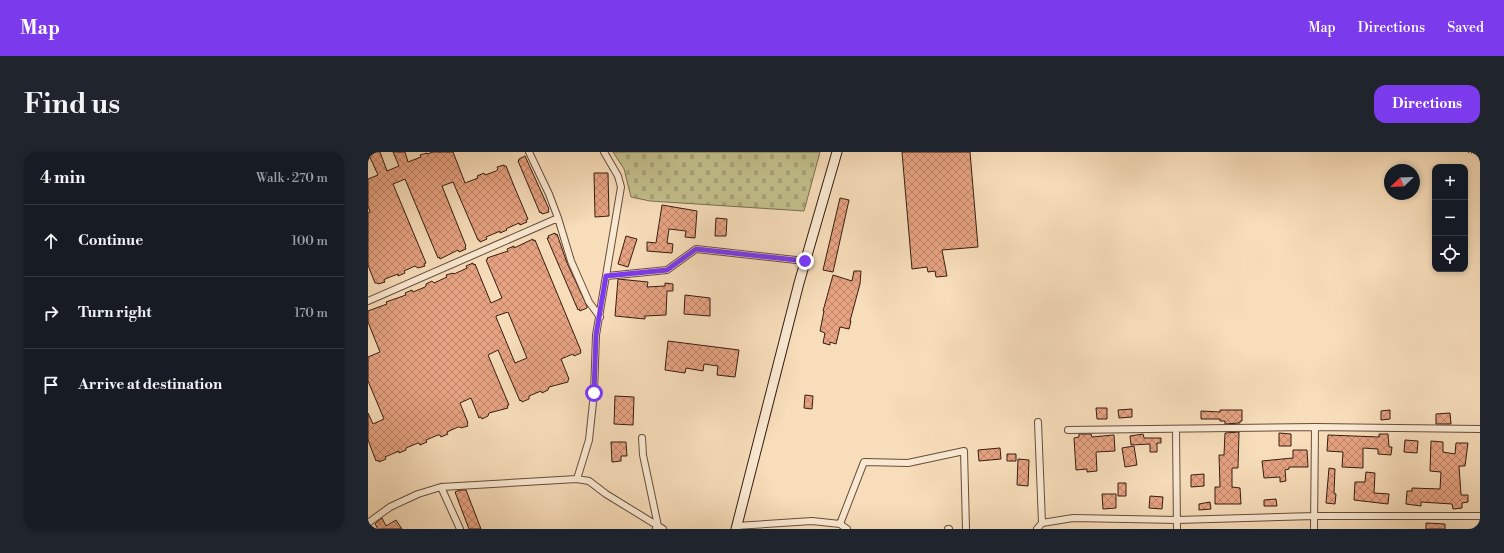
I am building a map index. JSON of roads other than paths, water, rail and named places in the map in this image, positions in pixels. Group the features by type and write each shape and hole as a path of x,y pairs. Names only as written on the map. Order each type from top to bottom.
{"main road":[{"path":"736,527 805,261 837,152"}],"street":[{"path":"528,152 549,194 571,261 589,302 600,317"},
{"path":"576,479 589,440 594,393 596,335 621,186 618,176 604,152"},
{"path":"368,301 558,218"},
{"path":"606,276 667,270 696,249 805,261"},
{"path":"1038,422 1042,523"},
{"path":"1314,529 1315,427"},
{"path":"1068,430 1315,427 1480,429"},
{"path":"1176,429 1177,529"},
{"path":"642,438 643,454 659,528"},
{"path":"840,524 864,462 908,463 964,451 966,529"},
{"path":"368,523 390,508 418,494 441,487 576,479 589,481 606,494 659,528"},
{"path":"441,487 460,529"},
{"path":"1037,529 1042,523 1073,518 1177,520 1314,516 1480,516"},
{"path":"736,527 812,521 840,524 847,529"}]}
